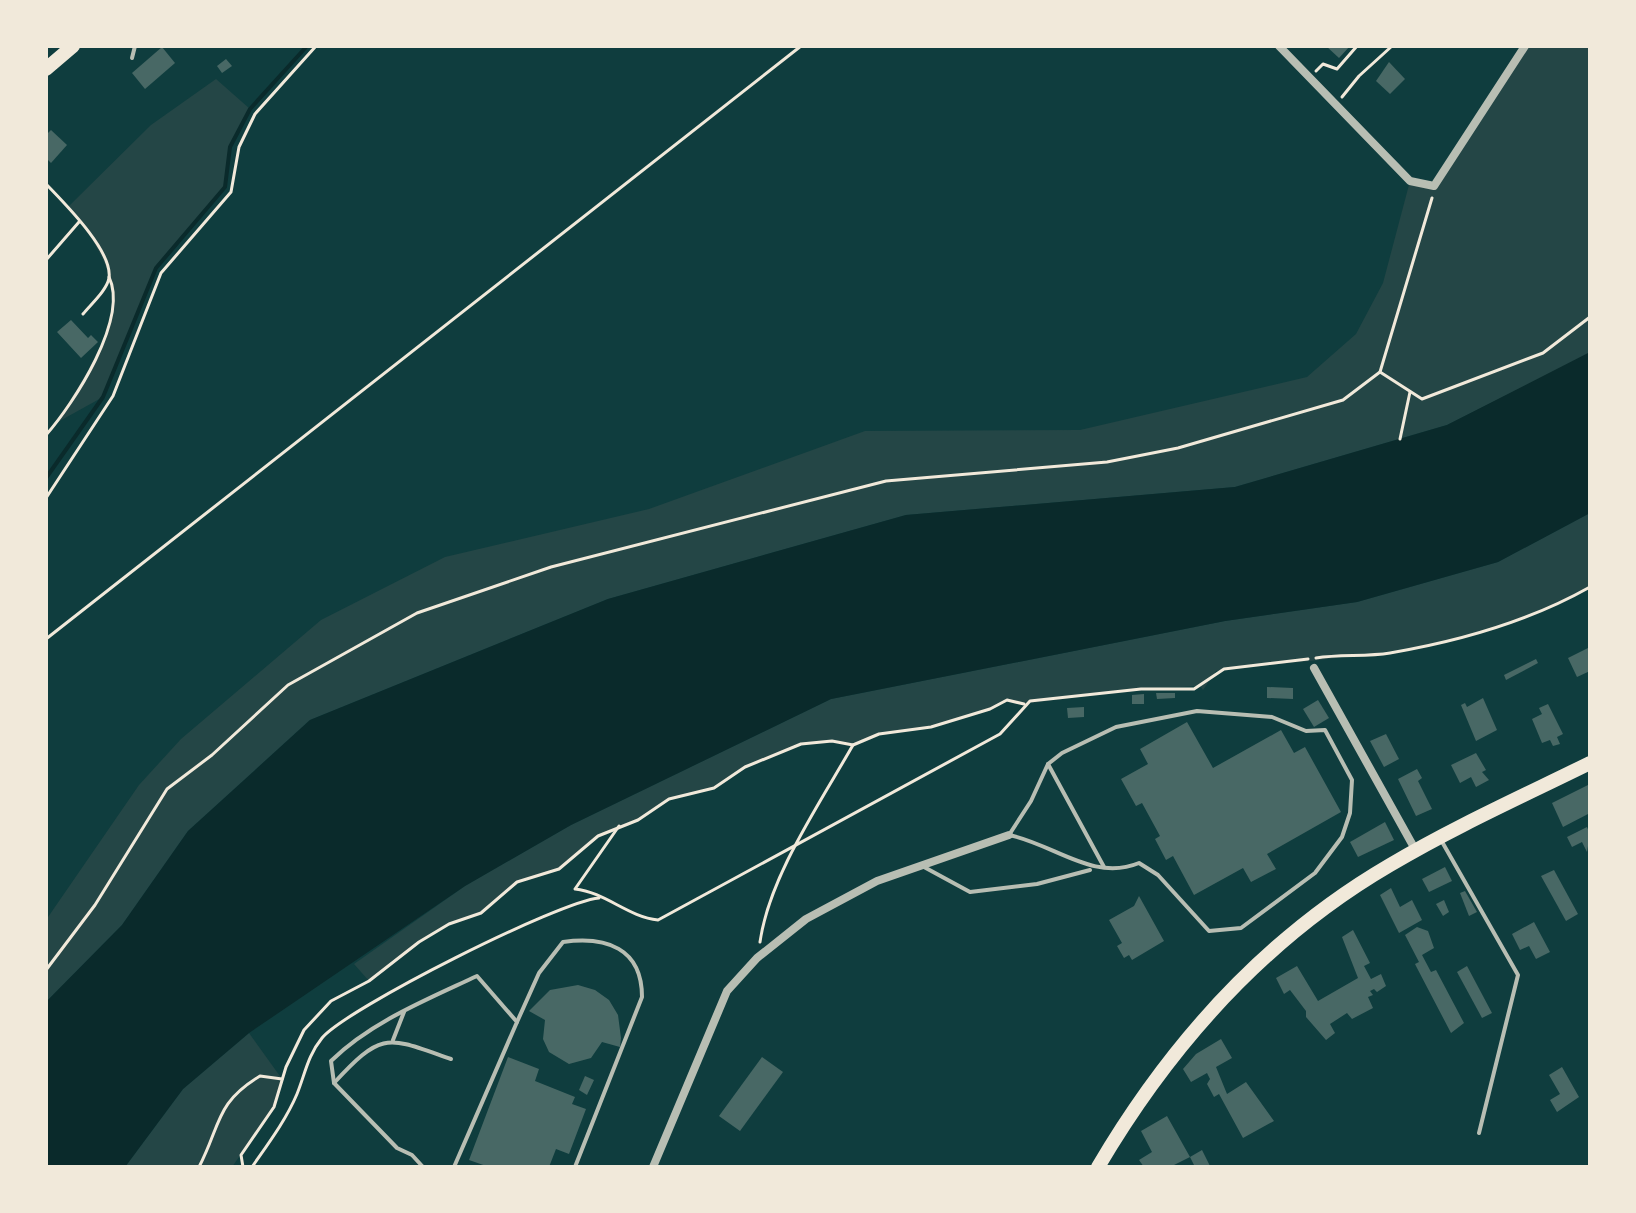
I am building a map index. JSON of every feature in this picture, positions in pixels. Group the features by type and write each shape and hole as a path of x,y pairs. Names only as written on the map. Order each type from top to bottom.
{"main road":[{"path":"46,69 73,46"},
{"path":"1098,1167 1137,1102 1193,1029 1252,967 1320,910 1416,851 1590,763"}],"street":[{"path":"1279,46 1410,181 1434,186 1525,46"},
{"path":"1314,668 1416,851"},
{"path":"653,1167 727,991 757,958 806,919 877,881 1009,835"}],"lane":[{"path":"132,58 135,46"},
{"path":"922,866 970,892 1037,884 1104,867 1125,869 1139,863 1158,875 1209,931 1241,928 1315,873 1342,837 1350,813 1352,780 1325,730 1306,731 1272,717 1197,711 1116,727 1048,764 1031,801 1009,835 1034,840 1092,869"},
{"path":"1048,764 1104,867"},
{"path":"1440,838 1518,975 1479,1133"},
{"path":"454,1167 539,973 563,942 593,938 632,958 642,976 642,997 575,1167"},
{"path":"423,1167 412,1155 397,1148 334,1083 331,1061 347,1046 405,1010 477,976 517,1022"},
{"path":"393,1040 405,1010"},
{"path":"334,1083 365,1050 393,1040 451,1059"}],"path":[{"path":"46,498 113,396 161,273 231,192 239,147 255,114 316,46"},
{"path":"46,639 801,46"},
{"path":"1310,77 1323,64 1337,69 1357,46"},
{"path":"1337,104 1359,76 1392,46"},
{"path":"46,184 94,239 115,290 101,351 46,435"},
{"path":"46,970 95,905 167,789 212,755 288,685 417,613 551,567 886,481 1107,462 1178,448 1343,400 1380,372 1434,186"},
{"path":"46,260 79,222"},
{"path":"83,314 109,277"},
{"path":"1380,372 1422,399 1543,353 1590,317"},
{"path":"1400,439 1410,392"},
{"path":"243,1167 241,1155 274,1107 282,1079 304,1030 331,1001 369,981 449,924 481,913 517,882 559,869 598,836 638,820 669,799 714,788 745,767 801,744 832,741 853,745 879,734 931,727 1007,700 1024,704"},
{"path":"757,958 763,920 782,876 853,745"},
{"path":"603,897 575,889 619,826"},
{"path":"199,1167 213,1141 223,1107 260,1076 282,1079"}],"shaded area":[{"path":"1525,46 1590,46 1590,352 1585,356 1447,425 1235,487 906,515 608,599 310,720 188,831 122,925 46,1002 46,920 139,785 181,739 321,620 445,557 649,509 865,431 1080,430 1307,377 1356,334 1383,283 1410,181 1435,186"},
{"path":"216,79 250,109 230,147 225,187 156,268 103,397 56,423 92,364 111,315 112,292 106,266 92,239 68,207 151,125"},
{"path":"1590,352 1590,513 1498,562 1357,602 1225,621 831,699 571,825 465,886 249,1033 183,1089 125,1167 46,1167 46,1002 122,925 188,831 310,720 608,599 906,515 1235,487 1447,425"},
{"path":"1590,513 1590,587 1500,626 1408,648 1216,671 1203,690 1200,686 1141,689 1024,704 1007,700 990,709 931,727 879,734 853,745 832,741 801,744 745,767 714,788 669,799 638,820 598,836 559,869 518,882 481,913 449,924 393,960 369,981 354,964 465,886 571,825 831,699 1225,621 1357,602 1498,562"},
{"path":"249,1033 282,1079 274,1107 232,1167 125,1167 183,1089"}],"building":[{"path":"1326,46 1350,46 1339,58"},
{"path":"162,47 175,63 145,89 132,73"},
{"path":"226,59 232,66 222,73 217,66"},
{"path":"1389,62 1405,79 1390,94 1376,81"},
{"path":"51,130 67,145 51,163 46,158 46,135"},
{"path":"71,320 88,338 91,335 98,342 81,358 57,332"},
{"path":"1590,647 1590,671 1577,677 1568,658"},
{"path":"1536,659 1538,663 1506,680 1504,675"},
{"path":"1267,687 1293,688 1293,699 1267,698"},
{"path":"1156,693 1175,693 1175,698 1157,699"},
{"path":"1144,694 1144,704 1132,704 1132,695"},
{"path":"1483,698 1497,730 1476,741 1461,705 1465,703 1467,707"},
{"path":"1318,700 1329,718 1314,727 1303,709"},
{"path":"1548,704 1563,734 1557,737 1560,744 1553,746 1550,740 1542,743 1532,719 1542,714 1539,708"},
{"path":"1084,707 1084,717 1068,718 1067,708"},
{"path":"1187,722 1213,768 1281,730 1294,753 1305,747 1341,812 1267,854 1276,869 1251,882 1243,868 1194,895 1173,856 1166,860 1155,839 1160,836 1142,803 1136,806 1121,779 1148,764 1140,749"},
{"path":"1386,734 1399,759 1384,767 1370,741"},
{"path":"1476,753 1486,770 1482,772 1489,780 1476,787 1471,777 1460,783 1451,765"},
{"path":"1417,769 1422,778 1418,781 1432,809 1416,816 1398,779"},
{"path":"1590,784 1590,813 1563,827 1552,803"},
{"path":"1385,822 1394,840 1358,857 1350,842"},
{"path":"1587,827 1590,834 1587,852 1582,842 1572,847 1567,837"},
{"path":"1445,867 1452,881 1429,892 1422,879"},
{"path":"1554,870 1578,914 1566,921 1541,876"},
{"path":"1391,888 1400,907 1412,900 1422,920 1399,933 1380,895"},
{"path":"1465,891 1477,912 1469,916 1460,893"},
{"path":"1139,896 1164,941 1132,960 1129,955 1124,958 1117,946 1122,943 1109,920 1134,906"},
{"path":"1444,900 1449,912 1443,916 1436,904"},
{"path":"1534,922 1550,952 1536,959 1529,946 1520,950 1512,934"},
{"path":"1417,927 1428,931 1434,948 1422,955 1431,972 1436,970 1464,1023 1451,1033 1415,964 1419,962 1405,935"},
{"path":"1353,930 1370,963 1364,966 1371,979 1381,974 1386,986 1377,992 1374,989 1370,991 1373,995 1368,997 1373,1008 1352,1019 1347,1013 1330,1024 1335,1033 1326,1040 1306,1017 1306,1011 1290,990 1284,994 1276,978 1297,966 1318,1001 1358,978 1342,937"},
{"path":"1467,966 1492,1013 1482,1018 1457,972"},
{"path":"578,985 595,990 609,1000 618,1015 620,1047 602,1042 591,1058 569,1064 549,1052 543,1039 545,1020 529,1011 550,990"},
{"path":"1221,1039 1232,1058 1216,1067 1227,1094 1246,1082 1274,1121 1243,1138 1219,1094 1214,1097 1207,1084 1210,1079 1207,1073 1191,1082 1183,1069 1196,1054"},
{"path":"508,1057 539,1069 535,1081 575,1097 572,1104 586,1109 569,1154 556,1149 549,1167 489,1167 469,1160"},
{"path":"762,1057 783,1072 740,1131 719,1116"},
{"path":"1562,1067 1579,1097 1557,1112 1550,1100 1560,1094 1549,1075"},
{"path":"585,1076 594,1080 587,1095 579,1090"},
{"path":"1167,1116 1190,1157 1170,1167 1144,1167 1139,1160 1152,1152 1141,1131"},
{"path":"1202,1150 1210,1166 1195,1167 1190,1157"}],"waterway":[{"path":"46,478 103,397 156,268 225,187 230,147 250,109 307,46"}]}
